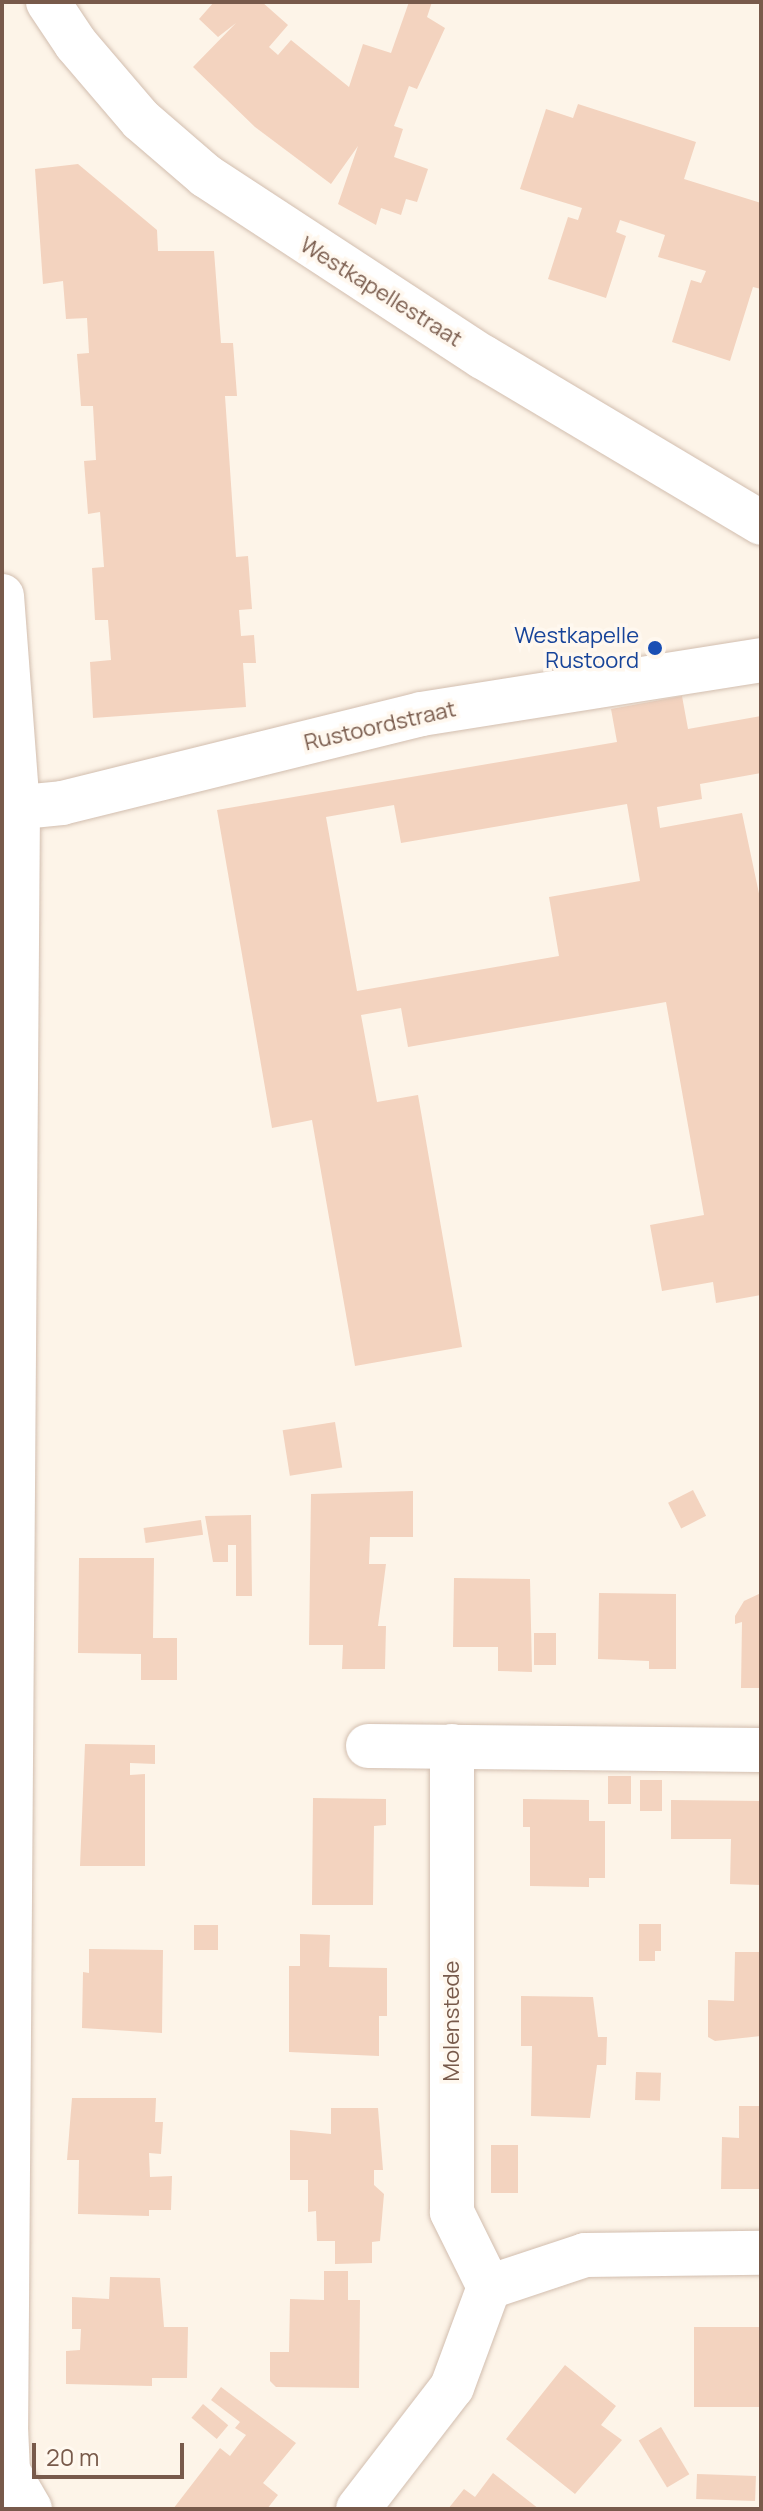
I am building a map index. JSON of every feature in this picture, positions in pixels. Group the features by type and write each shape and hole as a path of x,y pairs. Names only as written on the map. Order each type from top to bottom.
{"street":[{"name":"Westkapellestraat","path":"48,2 76,44 141,120 206,176 483,357 761,523"},
{"path":"2,596 10,808 6,2427 8,2471 30,2509"},
{"name":"Rustoordstraat","path":"10,808 62,803 421,714 761,660"},
{"path":"368,1746 761,1750"},
{"name":"Molenstede","path":"452,1746 452,2212 489,2287"},
{"path":"358,2509 452,2387 489,2287 585,2255 761,2253"}],"building":[{"path":"214,2 262,2 288,25 269,47 278,55 291,40 349,87 363,44 391,53 409,2 432,2 427,17 445,28 417,89 409,86 394,126 403,129 394,157 428,169 417,202 406,199 401,215 381,208 376,225 338,204 358,146 331,184 255,127 193,67 236,23 218,37 199,19"},
{"path":"578,104 696,142 684,179 761,203 761,289 753,287 730,361 672,342 691,280 701,283 706,271 658,257 665,235 620,220 616,232 626,236 606,298 548,279 568,217 578,220 582,208 520,189 546,109 573,118"},
{"path":"78,164 157,230 158,251 214,251 221,343 233,343 237,396 225,396 236,557 248,556 252,609 239,610 241,636 254,635 256,663 243,663 246,707 93,718 90,662 111,660 108,620 95,620 92,568 104,567 100,512 88,514 84,461 96,460 93,406 81,406 77,354 89,353 87,318 66,319 63,281 43,284 35,169"},
{"path":"682,696 688,729 761,716 761,773 700,784 702,799 657,807 660,828 742,813 761,903 761,1295 716,1303 713,1282 662,1291 650,1225 704,1215 666,1002 408,1047 401,1008 361,1015 377,1102 418,1095 462,1347 355,1366 312,1120 272,1128 217,810 617,742 611,709","holes":["627,804 640,881 549,897 559,956 357,991 326,817 394,805 401,843"]},
{"path":"335,1422 342,1467 290,1476 283,1430"},
{"path":"693,1490 706,1516 681,1529 668,1503"},
{"path":"413,1491 413,1537 370,1537 369,1564 386,1564 378,1626 386,1626 385,1669 342,1669 343,1645 309,1645 311,1494"},
{"path":"251,1515 252,1596 236,1596 236,1545 228,1545 228,1562 213,1562 205,1516"},
{"path":"201,1520 203,1535 146,1543 144,1528"},
{"path":"79,1558 154,1558 153,1638 177,1638 177,1680 141,1680 141,1654 78,1653"},
{"path":"454,1578 530,1579 532,1672 498,1671 498,1647 453,1647"},
{"path":"599,1593 676,1594 676,1669 649,1669 649,1661 598,1659"},
{"path":"761,1593 761,1688 741,1688 742,1622 735,1624 735,1616 744,1601"},
{"path":"534,1633 556,1633 556,1665 534,1665"},
{"path":"85,1744 155,1745 155,1764 130,1763 130,1775 145,1774 145,1866 80,1866"},
{"path":"608,1776 631,1776 631,1804 608,1804"},
{"path":"640,1780 662,1780 662,1811 640,1811"},
{"path":"313,1798 386,1799 386,1825 374,1826 373,1905 312,1905"},
{"path":"523,1799 589,1800 589,1821 605,1821 605,1878 589,1878 589,1887 530,1886 530,1827 523,1827"},
{"path":"671,1800 761,1801 761,1885 730,1884 731,1839 671,1839"},
{"path":"639,1924 661,1924 661,1951 655,1951 655,1961 639,1961"},
{"path":"194,1925 218,1925 218,1950 194,1950"},
{"path":"300,1934 330,1935 329,1967 387,1968 387,2016 379,2016 379,2056 289,2052 289,1966 300,1966"},
{"path":"89,1949 163,1950 162,2033 82,2028 83,1972 89,1973"},
{"path":"735,1952 761,1952 761,2036 715,2041 708,2037 708,2000 734,2001"},
{"path":"521,1996 593,1997 598,2037 607,2037 606,2065 597,2065 590,2118 531,2116 532,2046 521,2046"},
{"path":"636,2072 661,2073 660,2101 635,2100"},
{"path":"72,2098 156,2098 155,2122 163,2122 161,2154 149,2153 150,2177 172,2176 171,2210 149,2210 149,2216 78,2214 79,2160 67,2160"},
{"path":"739,2106 761,2106 761,2189 721,2189 722,2137 739,2138"},
{"path":"331,2108 378,2108 383,2170 374,2170 374,2185 384,2194 380,2241 372,2242 372,2263 335,2264 335,2241 317,2241 316,2211 308,2212 308,2180 290,2180 290,2130 331,2134"},
{"path":"491,2145 518,2145 518,2193 491,2193"},
{"path":"324,2271 348,2271 348,2300 360,2300 359,2388 276,2387 270,2381 270,2352 289,2352 290,2299 324,2300"},
{"path":"110,2277 160,2278 164,2327 188,2327 187,2378 152,2378 152,2386 66,2384 66,2351 80,2350 81,2329 72,2329 72,2297 109,2299"},
{"path":"694,2327 761,2327 761,2407 694,2407"},
{"path":"565,2365 616,2406 601,2425 622,2440 575,2494 506,2439"},
{"path":"221,2387 296,2443 263,2483 278,2495 267,2509 173,2509 220,2448 230,2456 246,2435 235,2428 240,2422 211,2400"},
{"path":"203,2404 228,2425 217,2439 191,2418"},
{"path":"661,2427 689,2474 667,2488 639,2440"},
{"path":"493,2473 539,2509 448,2509 464,2489 475,2497"},
{"path":"697,2474 756,2476 755,2501 696,2499"}],"place":[{"name":"Westkapelle Rustoord","path":"655,648"}]}
